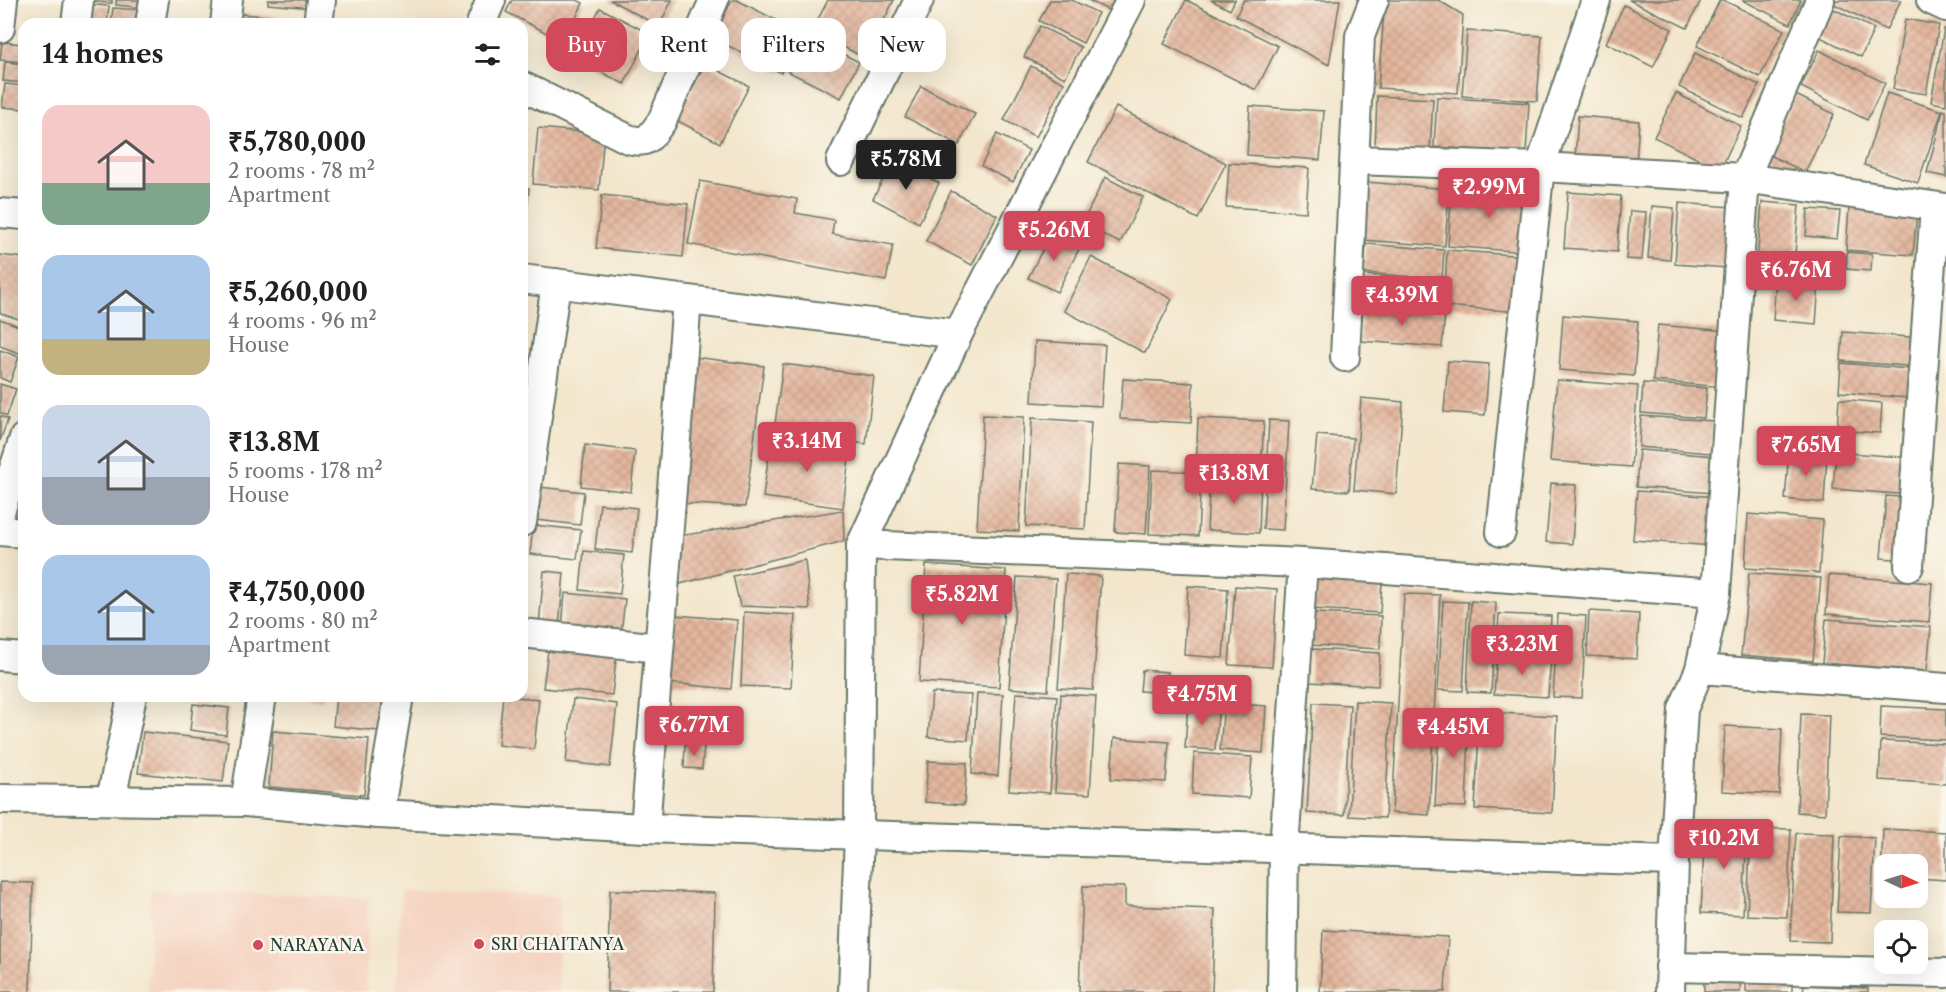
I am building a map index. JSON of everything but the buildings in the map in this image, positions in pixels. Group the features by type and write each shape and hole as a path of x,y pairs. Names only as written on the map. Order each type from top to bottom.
{"street":[{"path":"0,28 3,0"},
{"path":"76,18 79,0"},
{"path":"151,18 154,0"},
{"path":"226,18 228,0"},
{"path":"319,18 321,0"},
{"path":"484,18 491,0"},
{"path":"528,89 628,139 638,142 649,139 662,122 714,0"},
{"path":"841,161 919,0"},
{"path":"853,992 859,834 861,545 958,334 1131,0"},
{"path":"1345,357 1360,36 1374,0"},
{"path":"1501,532 1540,167 1596,0"},
{"path":"1820,0 1745,178 1716,593 1700,669 1683,709 1670,980 1946,973"},
{"path":"1931,0 1946,7"},
{"path":"1355,160 1745,178 1940,207 1909,566"},
{"path":"0,213 18,214"},
{"path":"528,280 958,334"},
{"path":"529,423 556,283"},
{"path":"645,828 687,300"},
{"path":"0,512 18,456"},
{"path":"0,531 18,532"},
{"path":"861,545 1303,563 1716,593"},
{"path":"1282,992 1284,849 1303,563"},
{"path":"528,634 659,648"},
{"path":"0,656 18,658"},
{"path":"1700,669 1946,688"},
{"path":"111,800 131,702"},
{"path":"245,802 261,702"},
{"path":"379,814 398,702"},
{"path":"0,799 245,802 379,814 645,828 1674,861"}],"shaded area":[{"name":"NARAYANA","path":"151,890 368,898 366,992 148,992"},
{"name":"SRI CHAITANYA","path":"402,890 560,896 558,992 395,992"}],"place":[{"name":"SRI CHAITANYA","path":"479,944"},
{"name":"NARAYANA","path":"258,945"}]}
